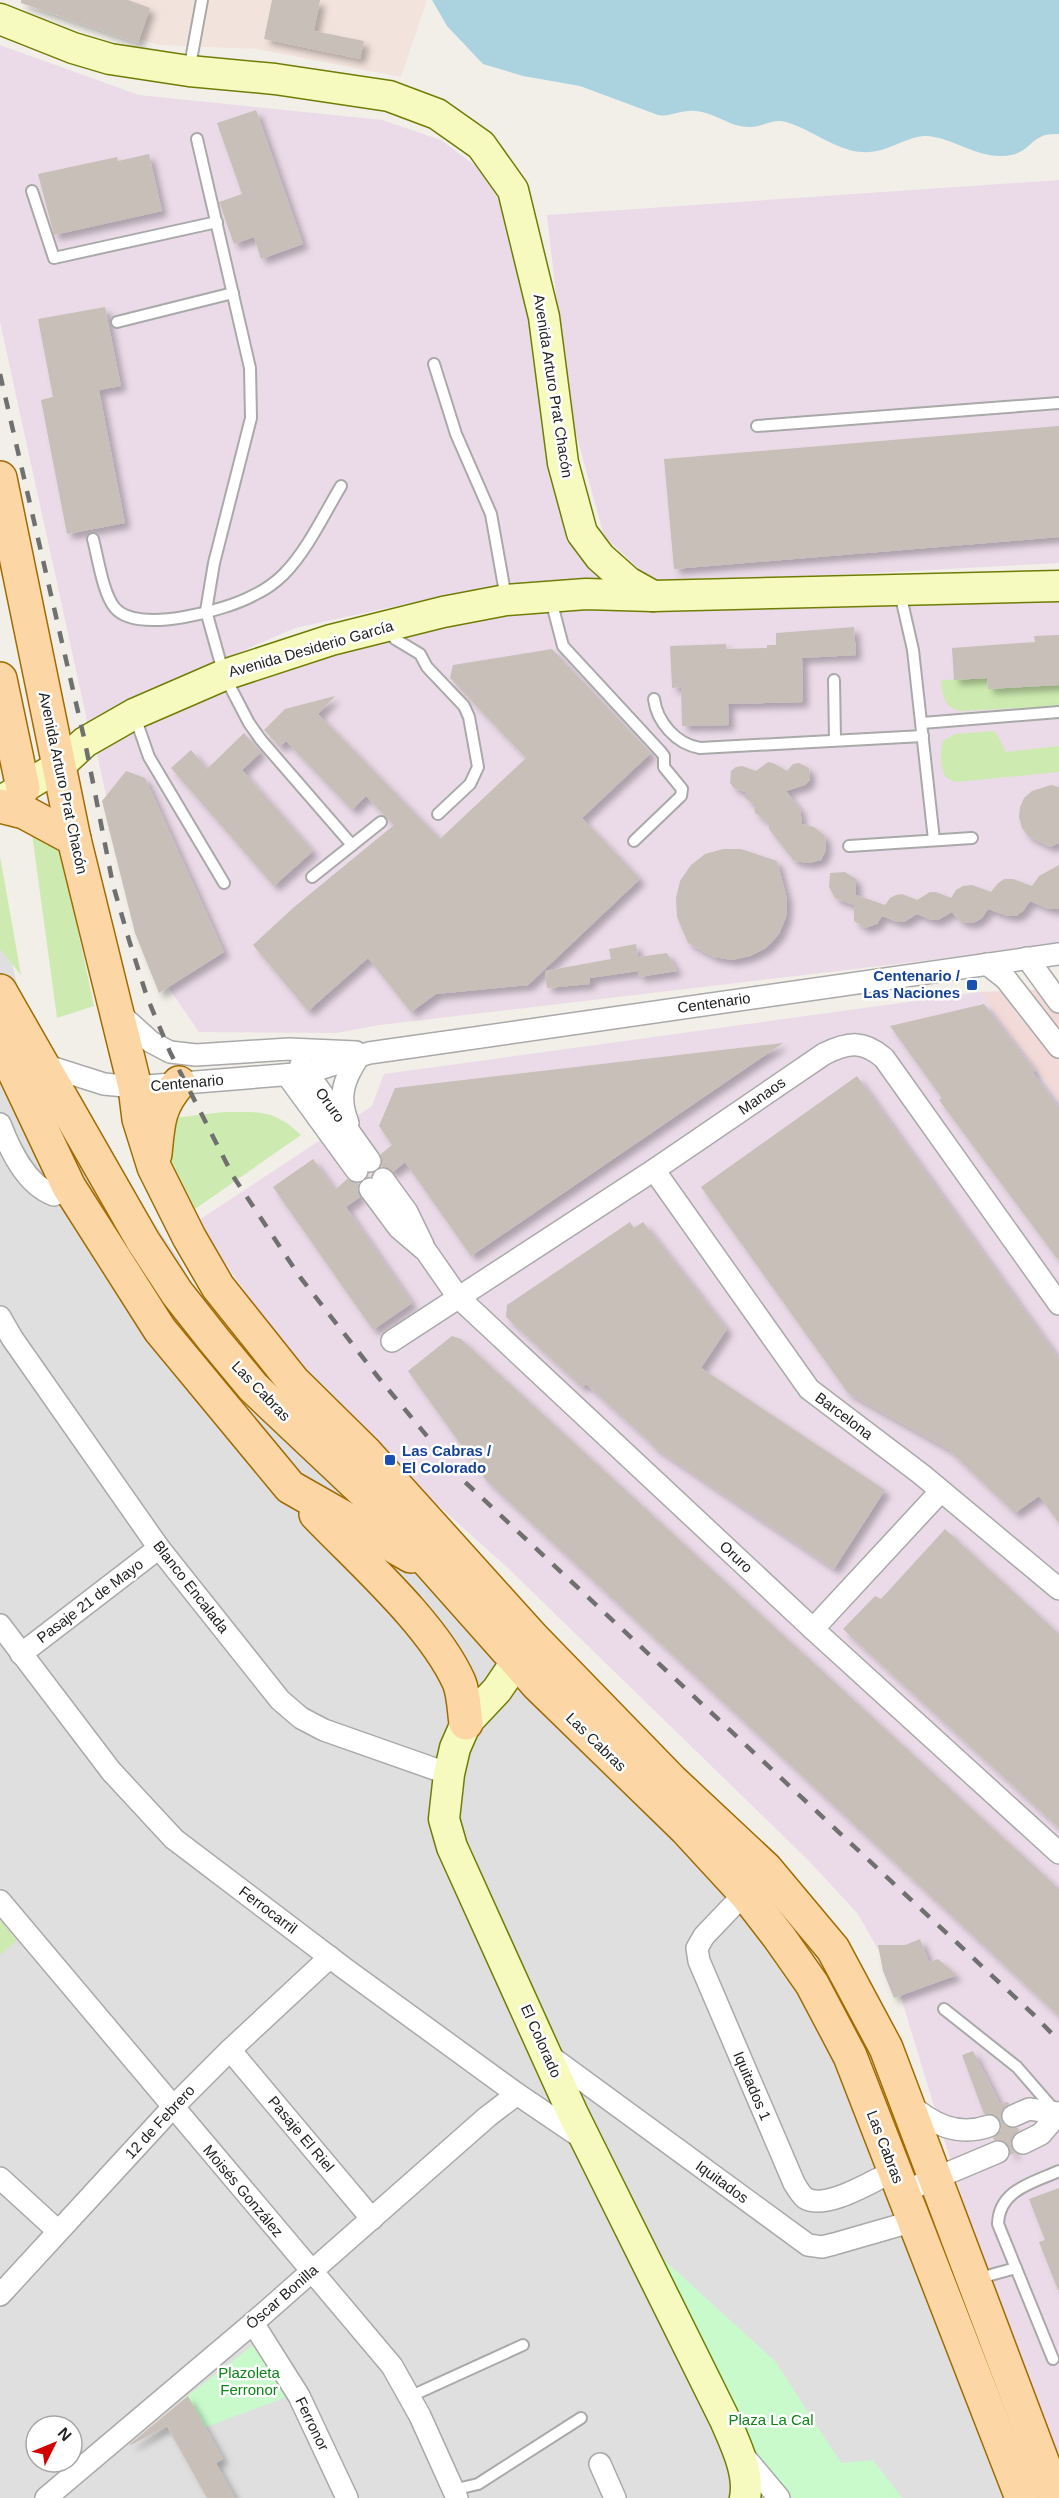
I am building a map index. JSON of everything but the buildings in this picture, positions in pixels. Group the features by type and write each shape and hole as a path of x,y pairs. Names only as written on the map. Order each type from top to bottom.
{"main road":[{"name":"Avenida Arturo Prat Chacón","path":"0,478 74,839 135,1087"},
{"path":"0,679 8,798 24,812 74,839"},
{"path":"0,991 41,1064"},
{"path":"0,999 3,1053 69,1187 160,1330 290,1487 397,1598 440,1649 460,1684 466,1723"},
{"name":"Las Cabras","path":"41,1064 143,1241 177,1293 253,1387 379,1506 434,1569 672,1781 766,1869 833,1949 885,2048 1056,2498"},
{"path":"154,1167 158,1121 166,1098 179,1083"},
{"name":"Las Cabras","path":"135,1087 139,1119 154,1167 189,1237 218,1287 285,1372 366,1453 525,1650 538,1685 686,1829 745,1893 818,1994 850,2056 1022,2498"},
{"path":"290,1487 434,1569"}],"street":[{"name":"Avenida Arturo Prat Chacón","path":"0,19 73,48 110,59 189,71 275,79 389,96 437,114 481,145 513,189 544,317 563,463 582,533 600,557 628,582 653,596"},
{"path":"653,596 1059,586"},
{"name":"Avenida Desiderio García","path":"8,798 59,766 85,742 134,714 224,675 331,640 443,612 506,600 586,594 653,596"},
{"name":"Centenario","path":"3,1053 105,1084 135,1087 297,1074 364,1054 1059,954"},
{"path":"1027,958 1059,1002"},
{"path":"987,964 1006,979 1059,1047"},
{"name":"Centenario","path":"114,1009 151,1042 170,1052 196,1055 289,1049 364,1054"},
{"name":"Manaos","path":"392,1341 654,1170 824,1054 840,1046 860,1044 873,1049 884,1058 1059,1304"},
{"name":"Oruro","path":"289,1049 297,1074 364,1166 355,1140 297,1074"},
{"path":"355,1140 342,1109 343,1087 347,1075 364,1054"},
{"path":"0,1124 17,1160 43,1191 54,1195 69,1187"},
{"name":"Barcelona","path":"654,1170 809,1389 921,1474 1059,1588"},
{"name":"Oruro","path":"377,1184 399,1228 426,1251 458,1297 813,1629 1059,1853"},
{"name":"Blanco Encalada","path":"0,1317 12,1338 159,1548 280,1700 301,1718 324,1730 449,1774"},
{"path":"813,1629 940,1492"},
{"name":"Pasaje 21 de Mayo","path":"21,1654 159,1548"},
{"name":"Ferrocarril","path":"0,1625 111,1771 174,1839 330,1957 517,2094 586,2141"},
{"name":"El Colorado","path":"525,1650 497,1690 466,1723 455,1748 449,1774 444,1819 452,1847 586,2141 737,2447 747,2488 745,2498"},
{"name":"Iquitados 1","path":"745,1893 704,1936 697,1948 699,1961 794,2183 804,2198 818,2203 904,2194"},
{"name":"Moisés González","path":"0,1901 310,2272 392,2366 455,2494"},
{"name":"12 de Febrero","path":"0,2295 173,2107 230,2050 330,1957"},
{"name":"Pasaje El Riel","path":"230,2050 372,2219"},
{"name":"Iquitados","path":"547,2054 808,2245 822,2247 834,2244 904,2194"},
{"name":"Óscar Bonilla","path":"46,2498 253,2323 487,2117 517,2094"},
{"path":"905,2100 932,2121 954,2130 969,2131 988,2126"},
{"path":"1013,2116 1029,2109 1059,2115"},
{"path":"1023,2143 1041,2134 1059,2115"},
{"path":"904,2194 935,2178 998,2152"},
{"path":"0,2178 58,2231"},
{"name":"Ferronor","path":"253,2323 299,2396 347,2498"},
{"path":"737,2447 779,2498"},
{"path":"600,2464 615,2498"}],"lane":[{"path":"189,71 202,0"},
{"path":"197,139 250,368 251,418 214,562 206,612 224,675 249,723 352,845"},
{"path":"32,191 54,258 217,222"},
{"path":"117,322 233,293"},
{"path":"434,364 456,434 491,514 506,600"},
{"path":"757,426 1059,403"},
{"path":"93,539 109,600 121,615 139,620 158,621 206,612 252,597 283,574 309,542 340,486"},
{"path":"900,590 913,650 934,840"},
{"path":"550,597 563,646 661,752 664,756 664,767 682,789 677,800 634,841"},
{"path":"386,627 394,639 420,654 427,667 464,706 469,717 478,767 470,784 438,814"},
{"path":"834,680 835,740"},
{"path":"654,699 659,718 688,746 700,748 923,736"},
{"path":"922,723 1059,712"},
{"path":"134,714 149,757 224,883"},
{"path":"312,877 381,822"},
{"path":"849,846 972,838"},
{"path":"944,2009 1017,2067 1059,2115"},
{"path":"1053,2359 998,2224 1001,2205 1016,2190 1059,2170"},
{"path":"973,2280 1016,2268"},
{"path":"409,2397 523,2344"},
{"path":"455,2494 478,2484 581,2418"}],"shaded area":[{"path":"25,0 427,0 401,77 257,49 158,45"},
{"path":"0,45 139,95 382,120 441,140 481,170 514,227 537,339 549,467 567,538 615,583 465,591 295,628 127,701 88,725 0,322"},
{"path":"1059,180 1059,563 670,584 642,572 604,536 569,408 547,215"},
{"path":"1059,600 1059,945 380,1025 336,1033 199,1032 170,990 132,916 95,744 250,665 573,602"},
{"path":"0,910 18,989 67,1098 179,1259 206,1313 280,1411 763,1881 820,1958 872,2055 1041,2498 0,2498"},
{"path":"1059,989 1059,1100 980,992"},
{"path":"980,992 1059,1100 1059,2469 982,2264 896,1981 858,1914 809,1861 511,1571 388,1460 290,1355 196,1222 372,1106 384,1074"}],"green space":[{"path":"987,678 988,689 1059,685 1059,706 961,711 947,704 941,680"},
{"path":"995,731 1006,752 1059,746 1059,772 956,782 947,778 941,759 944,740 955,734"},
{"path":"53,814 94,1006 57,1018 30,819"},
{"path":"0,856 21,975 0,949"},
{"path":"224,1112 257,1112 274,1116 283,1120 301,1135 178,1221 161,1124 173,1118"},
{"path":"0,1920 17,1940 0,1955"},
{"name":"Plaza La Cal","path":"663,2259 775,2361 841,2463 873,2460 902,2498 792,2498 742,2441"},
{"name":"Plazoleta Ferronor","path":"256,2343 289,2396 201,2429 181,2401"}],"water":[{"path":"432,0 1059,0 1059,134 1045,135 1018,153 1002,156 983,154 937,137 927,136 912,138 880,150 861,152 842,147 795,125 781,121 742,127 697,111 658,115 580,86 523,76 483,64 447,26"}],"railway":[{"path":"0,374 85,742 113,885 147,997 170,1052 233,1176 300,1277 378,1377 465,1482 1034,2015 1059,2041"}],"place":[{"name":"Centenario / Las Naciones","path":"972,985"},
{"name":"Las Cabras / El Colorado","path":"390,1460"}]}
